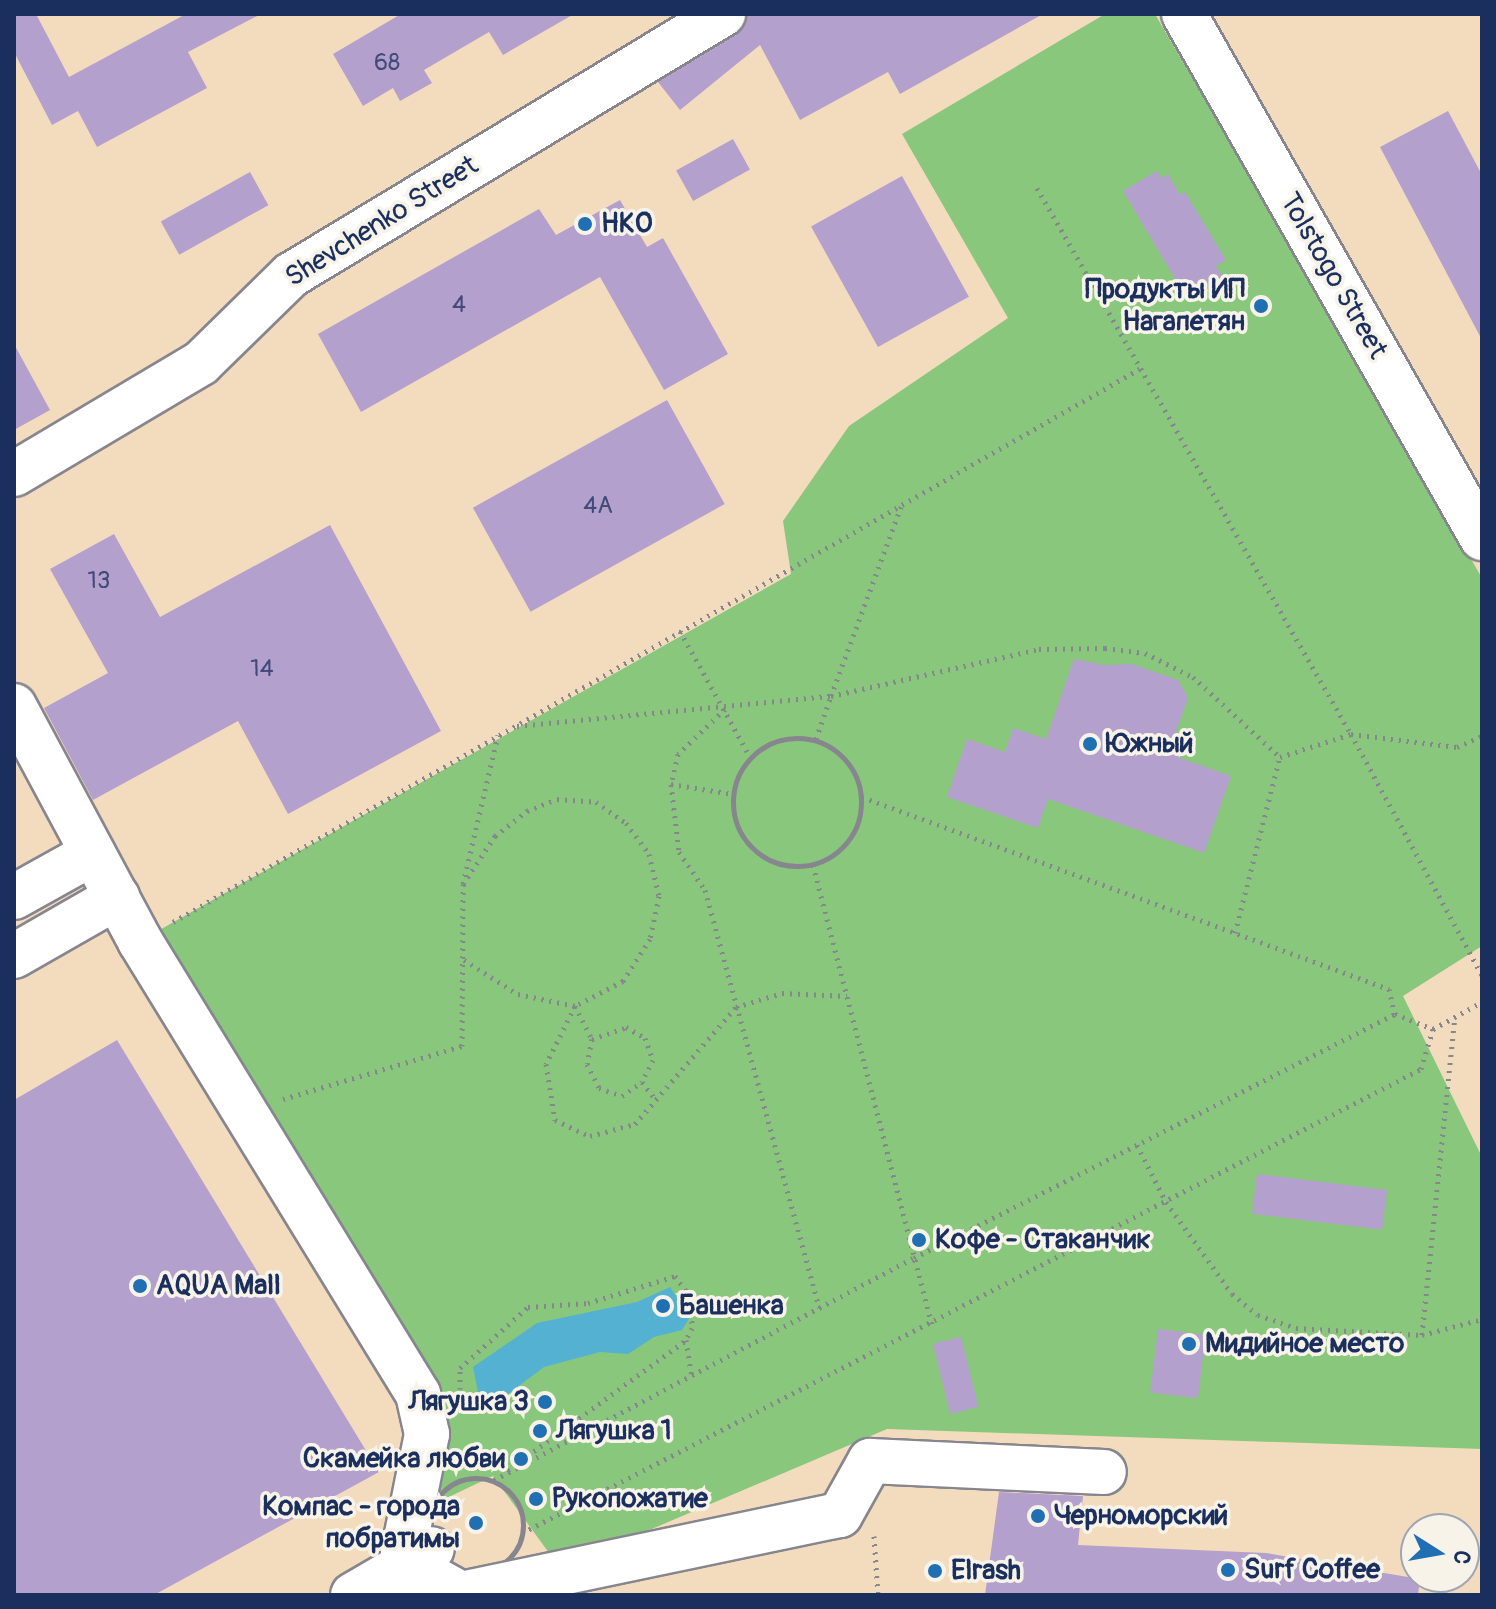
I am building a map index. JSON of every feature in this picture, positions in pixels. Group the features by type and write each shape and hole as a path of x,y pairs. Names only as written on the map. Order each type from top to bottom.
{"street":[{"name":"Shevchenko Street","path":"31,464 201,363 291,275 723,14"},
{"name":"Tolstogo Street","path":"1184,14 1482,538"},
{"path":"14,706 140,941 240,1112 418,1394 427,1434 403,1554 422,1569 461,1594 840,1515 870,1461 1104,1472"},
{"path":"14,897 93,853"},
{"path":"14,956 117,897"},
{"path":"353,1595 422,1569"}],"path":[{"path":"1037,188 1351,734 1482,975"},
{"path":"140,941 1141,368"},
{"path":"816,739 901,506"},
{"path":"680,631 750,757"},
{"path":"515,726 725,709 831,696 1039,649 1131,651 1193,677 1280,757"},
{"path":"725,709 678,754 671,784 679,852 705,890 819,1308"},
{"path":"1280,757 1351,734 1457,747 1482,736"},
{"path":"240,1112 462,1046 463,884 498,735"},
{"path":"780,739 816,739 848,761 862,797 850,840 813,865 771,861 754,850 741,834 733,794 750,757 780,739"},
{"path":"1235,933 1280,757"},
{"path":"671,784 733,794"},
{"path":"862,797 1389,989 1395,1014"},
{"path":"463,884 495,836 527,811 557,799 596,802 626,823 649,854 659,896 650,939 623,981 575,1006 546,1064 555,1120 590,1136 635,1124 736,1007 782,993 847,996"},
{"path":"813,865 932,1324"},
{"path":"464,960 518,994 575,1006"},
{"path":"522,1533 1421,1069 1433,1029 1482,1002"},
{"path":"575,1006 592,1039 587,1064 599,1088 622,1096 642,1082 653,1060 645,1038 626,1027 592,1039"},
{"path":"459,1396 460,1368 528,1307 588,1303 675,1276 691,1297 692,1328 686,1340 494,1480 914,1258 1395,1014 1433,1029"},
{"path":"1422,1335 1455,1017"},
{"path":"642,1082 656,1100"},
{"path":"1137,1145 1166,1202 1232,1294 1258,1315 1296,1328 1422,1335 1482,1319"},
{"path":"686,1340 692,1376"},
{"path":"457,1467 457,1481"},
{"path":"481,1478 504,1488 519,1508 522,1533 516,1554 484,1572 455,1568 422,1569 434,1502 457,1481 481,1478"}],"green space":[{"path":"1105,14 1155,14 1482,578 1482,946 1403,996 1482,1157 1482,1449 887,1429 560,1568 493,1476 436,1503 437,1406 140,941 791,574 783,521 849,426 1008,318 902,134"}],"water":[{"path":"670,1287 690,1317 682,1330 654,1337 628,1354 600,1352 544,1367 508,1394 494,1400 479,1397 473,1367 537,1323 637,1302"}],"building":[{"path":"14,14 36,14 69,77 186,14 261,14 188,52 207,88 97,147 78,111 52,125 14,52"},
{"path":"401,14 574,14 503,55 489,32 424,70 432,83 400,101 393,88 363,106 333,54"},
{"path":"748,14 1043,14 900,94 888,72 800,120 760,45 680,110 658,82 736,35"},
{"path":"1448,111 1482,175 1482,340 1380,147"},
{"path":"733,139 750,170 693,201 676,171"},
{"path":"1157,171 1161,178 1168,174 1180,195 1185,192 1226,260 1216,266 1223,277 1187,299 1123,191"},
{"path":"250,172 268,205 179,255 161,221"},
{"path":"902,176 969,297 878,347 811,226"},
{"path":"620,200 647,247 663,238 728,354 664,390 600,277 361,412 318,334 539,209 556,235"},
{"path":"14,344 50,410 14,430"},
{"path":"667,400 725,504 531,612 473,508"},
{"path":"330,525 441,731 288,814 238,721 93,800 44,708 108,673 50,569 114,534 160,617"},
{"name":"Южный","path":"1074,659 1104,665 1131,664 1178,680 1188,698 1170,748 1182,752 1180,758 1231,776 1204,853 1048,799 1038,828 947,797 967,739 1005,752 1013,728 1046,739"},
{"name":"AQUA Mall","path":"117,1040 379,1472 154,1595 14,1595 14,1100"},
{"path":"1257,1174 1387,1190 1382,1230 1252,1214"},
{"path":"1158,1329 1206,1335 1198,1398 1150,1393"},
{"path":"961,1337 978,1407 950,1414 933,1344"},
{"name":"Черноморский","path":"999,1492 1083,1496 1078,1545 1266,1553 1400,1576 1400,1593 1418,1593 1418,1595 985,1595"}],"place":[{"name":"НКО","path":"585,224"},
{"name":"Продукты ИП Нагапетян","path":"1261,306"},
{"name":"Южный","path":"1090,744"},
{"name":"Кофе - Стаканчик","path":"919,1240"},
{"name":"AQUA Mall","path":"140,1286"},
{"name":"Башенка","path":"663,1306"},
{"name":"Мидийное место","path":"1189,1344"},
{"name":"Лягушка 3","path":"545,1402"},
{"name":"Лягушка 1","path":"540,1431"},
{"name":"Скамейка любви","path":"521,1459"},
{"name":"Рукопожатие","path":"536,1499"},
{"name":"Черноморский","path":"1038,1516"},
{"name":"Компас - города побратимы","path":"476,1523"},
{"name":"Surf Coffee","path":"1228,1570"},
{"name":"Elrash","path":"935,1571"}]}
